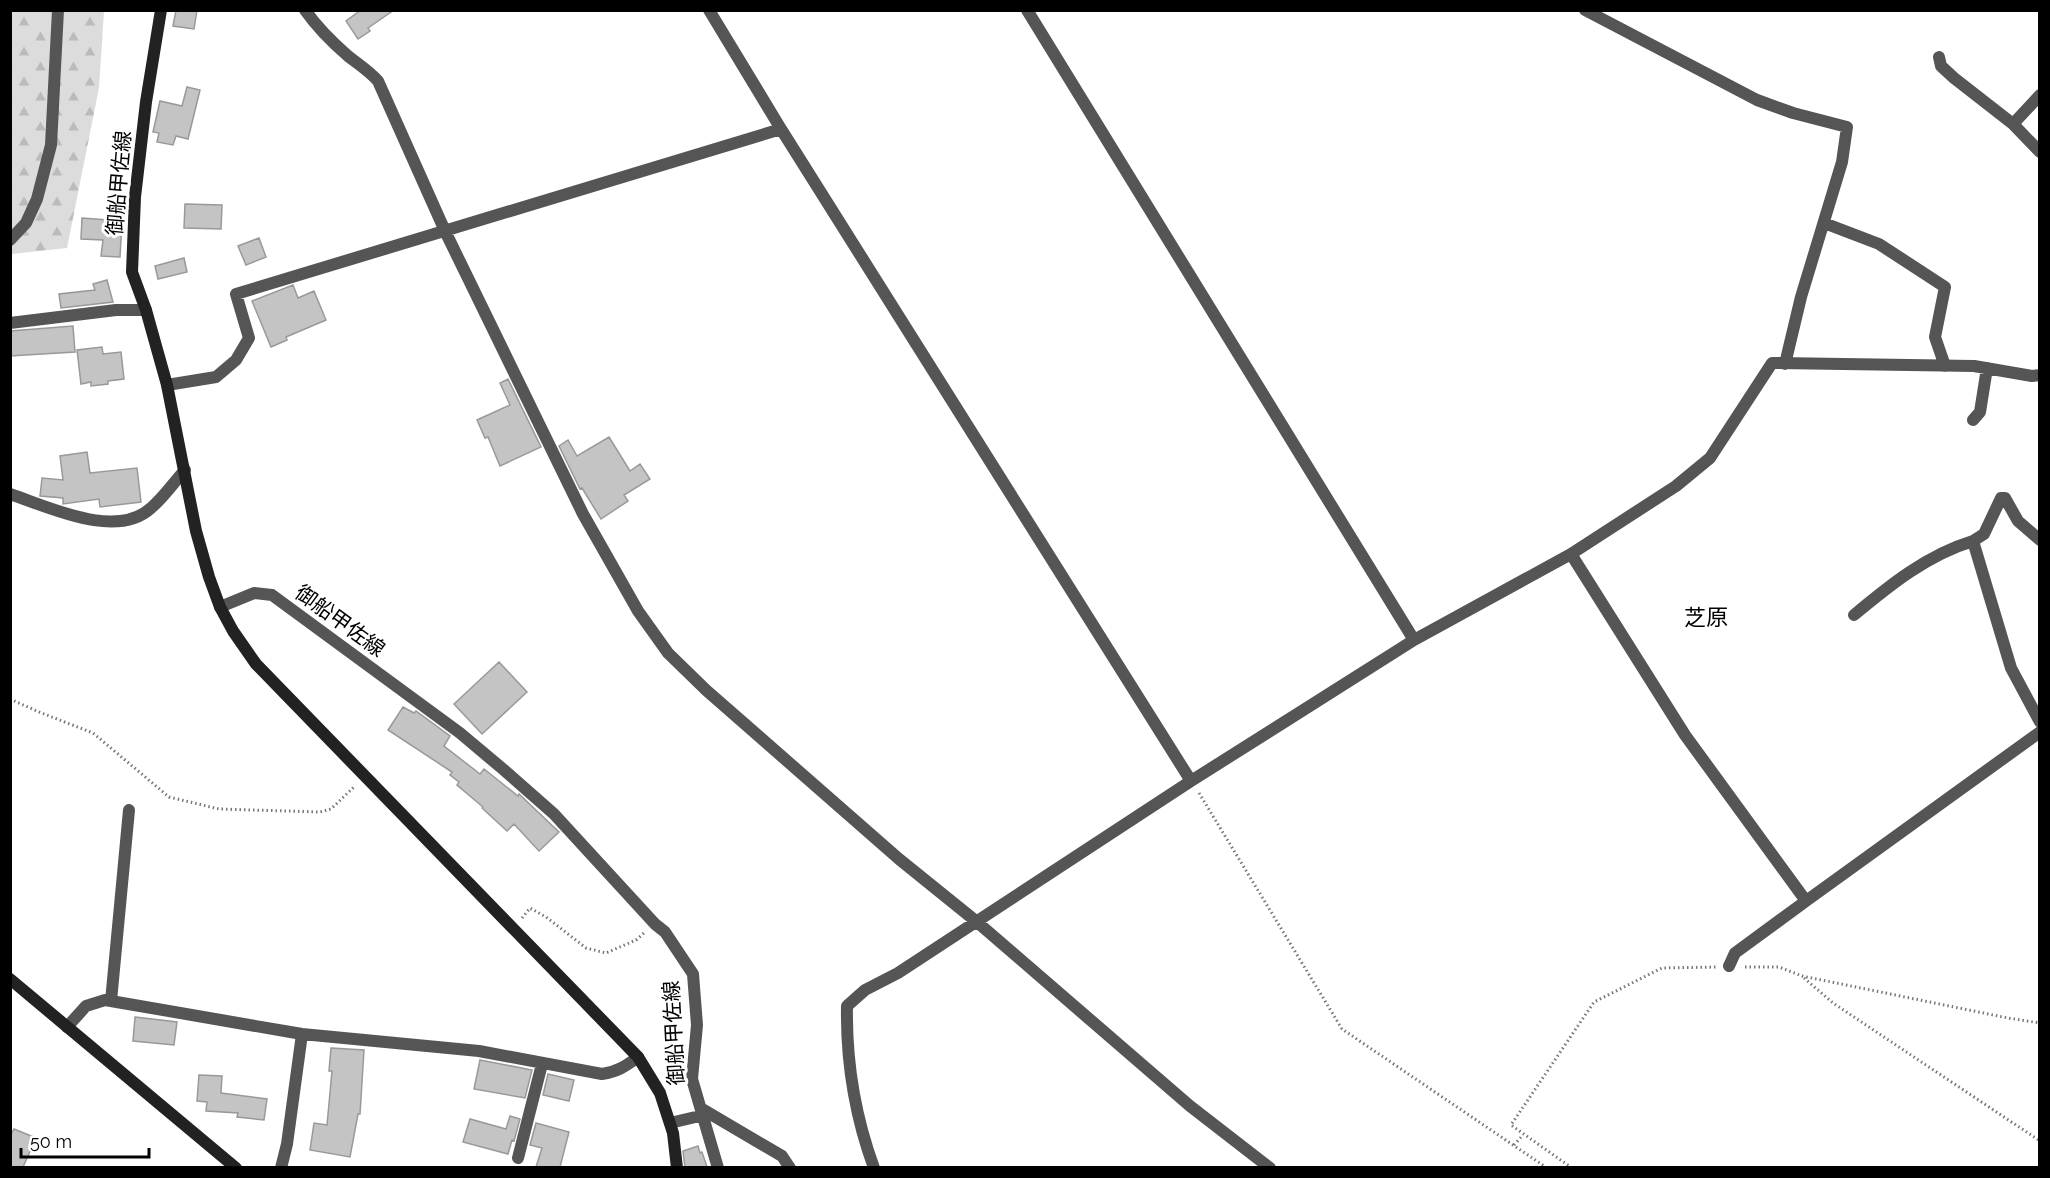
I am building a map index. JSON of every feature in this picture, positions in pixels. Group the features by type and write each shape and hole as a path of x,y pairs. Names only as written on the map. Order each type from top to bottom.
{"main road":[{"name":"御船甲佐線","path":"161,10 146,102 135,197 132,272 146,310 167,385 196,531 220,607"},
{"path":"220,607 233,631 256,664 638,1057 660,1093 673,1133 676,1167"},
{"path":"10,979 236,1167"}],"street":[{"path":"10,240 26,223 38,199 51,145 58,10"},
{"path":"305,10 348,56 378,81 445,231 584,514 638,611 668,652 706,690 899,859 977,922 1190,1106 1270,1167"},
{"path":"709,10 781,129 1191,782"},
{"path":"1027,10 1414,640"},
{"path":"1585,10 1757,100 1793,113 1846,127 1842,162 1801,297 1785,364"},
{"path":"1939,57 1941,66 2013,124 2040,152"},
{"path":"2013,124 2040,95"},
{"path":"167,385 216,376 236,360 249,338 236,294 781,129"},
{"path":"1824,223 1879,244 1945,287 1935,337 1945,366"},
{"path":"10,323 116,310 146,310"},
{"path":"874,1167 864,1140 850,1074 846,1039 847,1006 865,990 898,973 1414,640 1571,554 1676,486 1710,459 1772,363 1974,366 2031,376 2040,375"},
{"path":"1973,420 1980,412 1987,368"},
{"path":"10,494 101,523 121,521 150,509 185,470"},
{"path":"1854,615 1899,578 1949,548 1973,541 1984,534 2001,498 2005,498 2018,521 2040,540"},
{"path":"1973,541 2011,668 2040,722"},
{"path":"1571,554 1685,735 1806,901"},
{"name":"御船甲佐線","path":"220,607 254,593 272,595 460,733 504,770 554,814 655,924 665,932 693,974 697,1025 692,1079 718,1167"},
{"path":"1729,966 1735,953 2040,732"},
{"path":"111,1001 129,810"},
{"path":"67,1027 86,1006 105,1000 302,1034 479,1051 602,1074 614,1072 638,1057"},
{"path":"281,1167 302,1034"},
{"path":"518,1158 542,1064"},
{"path":"670,1123 703,1112 782,1156 790,1167"}],"path":[{"path":"10,699 93,733 169,798 219,809 320,812 331,809 365,776"},
{"path":"1191,782 1342,1029 1547,1167"},
{"path":"513,928 530,908 546,917 586,948 606,953 636,940 655,924"},
{"path":"1572,1167 1511,1125 1594,1002 1662,969 1729,966 1779,967 1802,976 2040,1023"},
{"path":"1802,976 1833,1004 2040,1141"},
{"path":"1514,1145 1523,1135"}],"green space":[{"path":"11,11 104,11 99,88 67,248 11,254"}],"building":[{"path":"176,10 197,10 194,29 173,26"},
{"path":"361,10 394,10 368,28 370,31 358,39 346,21"},
{"path":"187,87 200,90 188,139 176,136 173,145 157,142 159,133 153,132 160,101 182,106"},
{"path":"185,204 222,205 221,229 184,228"},
{"path":"82,218 122,221 120,257 101,256 103,240 81,239"},
{"path":"259,238 266,257 246,265 238,246"},
{"path":"184,258 187,272 158,279 155,266"},
{"path":"107,280 113,302 61,308 59,294 95,290 93,284"},
{"path":"293,285 298,298 314,291 326,320 286,337 287,340 271,347 252,301"},
{"path":"73,326 75,352 10,356 10,331"},
{"path":"102,347 103,354 121,352 124,379 91,386 91,382 81,384 77,350"},
{"path":"508,379 541,447 500,466 488,437 485,438 477,420 510,405 500,383"},
{"path":"609,437 630,471 640,464 650,479 624,495 628,501 601,519 582,488 580,489 559,446 568,440 577,456"},
{"path":"87,452 90,473 137,468 141,502 100,507 99,499 63,504 63,498 40,496 42,478 63,480 60,456"},
{"path":"499,662 527,692 482,734 454,704"},
{"path":"403,707 414,713 416,711 450,736 444,746 480,774 484,769 518,796 519,794 559,832 539,851 514,824 507,831 457,785 459,782 450,775 452,772 388,730"},
{"path":"135,1017 177,1022 174,1045 133,1041"},
{"path":"331,1048 364,1050 360,1114 358,1114 350,1157 310,1150 314,1123 327,1125 332,1071 329,1071"},
{"path":"480,1060 532,1070 525,1098 474,1089"},
{"path":"548,1074 574,1080 569,1101 543,1095"},
{"path":"199,1075 222,1076 221,1093 267,1099 264,1120 237,1117 238,1113 206,1111 207,1102 197,1101"},
{"path":"510,1116 520,1119 508,1154 463,1142 470,1119 506,1129"},
{"path":"536,1123 569,1132 560,1167 536,1167 542,1148 530,1145"},
{"path":"14,1129 36,1138 23,1167 10,1167 10,1136"},
{"path":"698,1146 707,1167 685,1167 683,1151"}],"district":[{"name":"芝原","path":"1706,617"}]}
